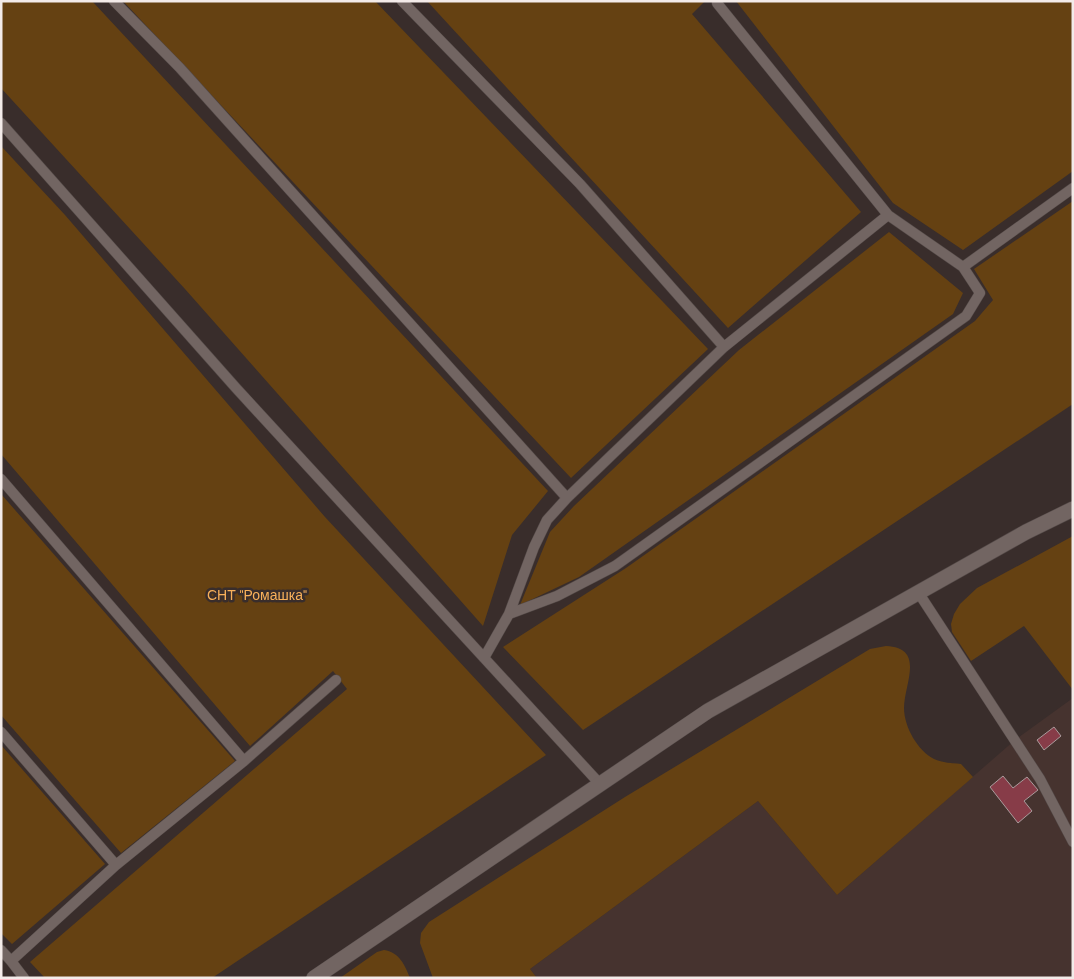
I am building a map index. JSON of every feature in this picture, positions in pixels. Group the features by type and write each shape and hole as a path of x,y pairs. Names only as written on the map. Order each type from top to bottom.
{"street":[{"path":"314,978 708,711 1026,532 1073,509"}],"lane":[{"path":"114,1 180,68 567,498"},
{"path":"402,1 580,184 724,347"},
{"path":"509,614 557,596 615,566 966,316 980,293 963,267 888,215 717,3"},
{"path":"1,123 236,388 600,784"},
{"path":"963,267 1073,188"},
{"path":"484,658 509,614 534,547 547,520 567,498 724,347 888,215"},
{"path":"1,479 244,761"},
{"path":"918,592 1040,779 1073,842"},
{"path":"11,962 116,865 244,761 336,680"},
{"path":"1,732 116,865"},
{"path":"1,950 24,978"}],"shaded area":[{"path":"1073,698 1073,978 537,978 530,969 758,801 837,895 1015,740"}],"green space":[{"path":"1,1 92,1 548,491 512,535 483,626 185,289 1,88"},
{"path":"123,1 375,1 708,349 571,478"},
{"path":"427,1 705,1 692,14 861,212 728,328"},
{"path":"736,1 1073,1 1073,171 963,250 893,203"},
{"name":"СНТ \"Ромашка\"","path":"1,146 65,215 325,517 546,755 212,978 45,978 30,962 347,689 333,671 250,746 1,454"},
{"path":"1073,201 1073,404 583,730 503,647 626,568 975,321 993,300 974,269"},
{"path":"889,232 963,293 953,314 579,577 520,605 550,532 574,506 739,350"},
{"path":"1,494 235,761 121,853 1,715"},
{"path":"1073,536 1073,690 1024,626 971,661 952,632 951,624 960,604 977,588"},
{"path":"886,646 898,648 906,653 909,660 910,669 904,708 906,723 913,738 934,759 961,764 973,777 837,895 758,801 530,969 537,978 433,978 420,943 421,933 429,922 625,797 870,649"},
{"path":"1,745 105,864 12,944 1,933"},
{"path":"384,950 398,956 410,978 340,978 377,952"}],"building":[{"path":"1054,727 1061,736 1044,750 1037,740"},
{"path":"1003,776 1013,788 1027,777 1038,790 1024,801 1032,811 1018,823 990,787"}]}
